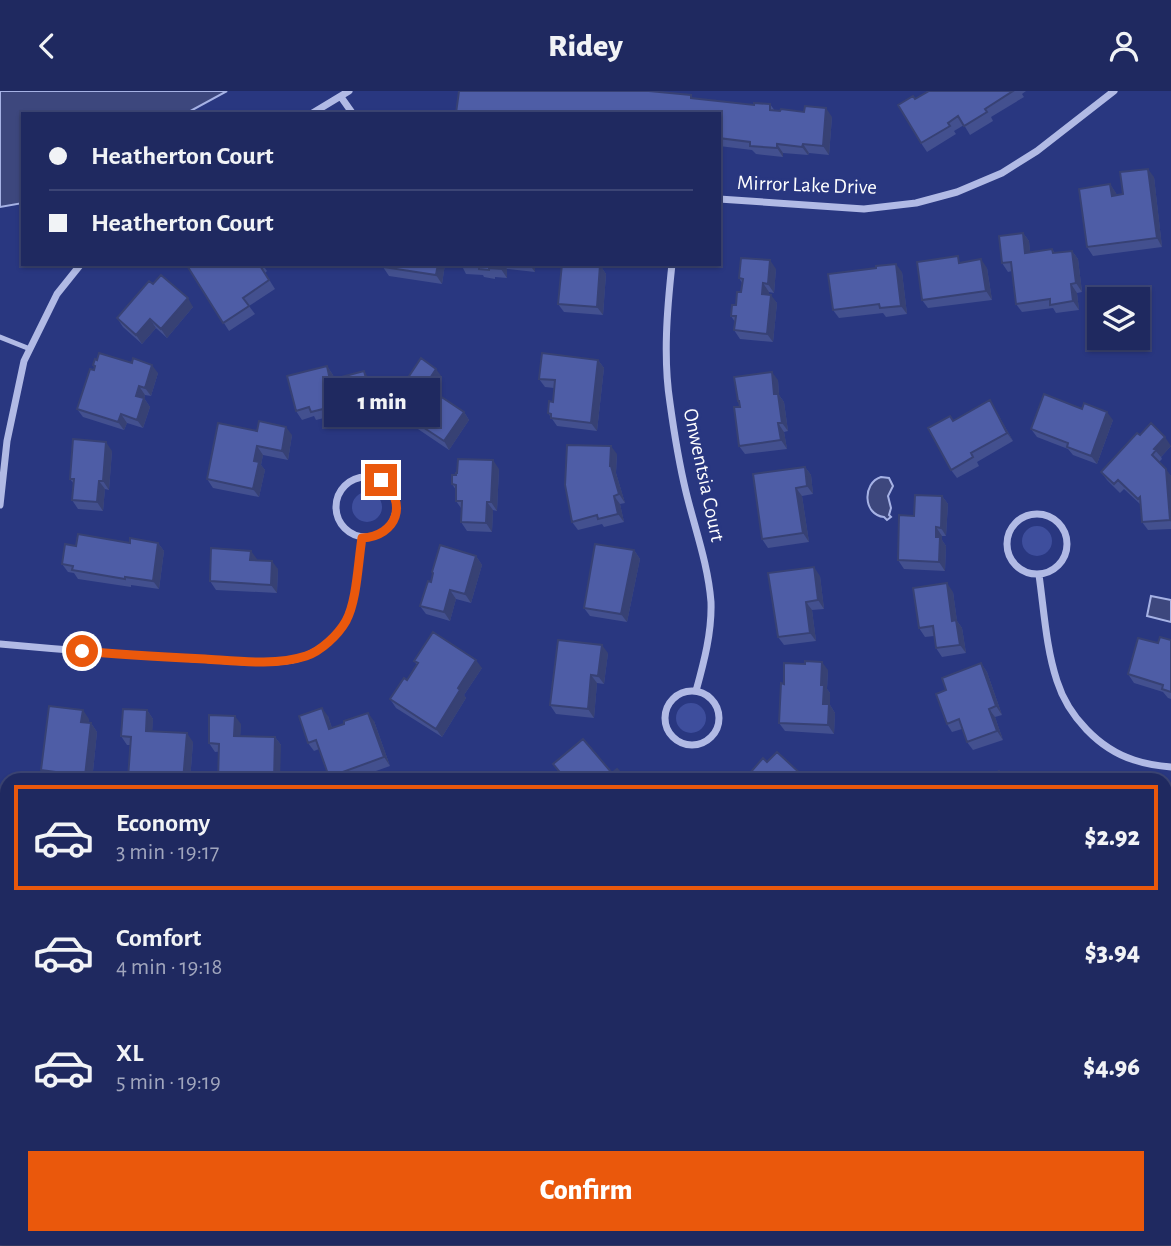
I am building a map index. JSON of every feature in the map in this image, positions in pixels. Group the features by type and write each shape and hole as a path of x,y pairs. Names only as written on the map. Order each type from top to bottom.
{"street":[{"path":"315,112 349,91"},
{"name":"Mirror Lake Drive","path":"721,199 864,209 916,203 947,195 1002,173 1037,151 1114,91"},
{"path":"341,97 352,112"},
{"path":"0,505 6,441 24,361 57,294 79,266"},
{"name":"Onwentsia Court","path":"672,266 668,295 667,352 670,400 686,492 702,548 710,601 706,653 696,691"},
{"path":"360,477 370,477 381,480 389,487 397,506 390,526 382,533 362,538 343,527 335,508 342,488 360,477"},
{"path":"1035,514 1045,515 1062,527 1067,547 1058,566 1039,575 1019,569 1007,552 1010,531 1016,522 1035,514"},
{"path":"0,643 233,661 290,660 308,655 327,643 347,619 352,605 362,538"},
{"path":"1039,575 1057,683 1078,719 1112,750 1132,760 1171,767"},
{"path":"696,691 713,700 719,718 718,727 713,736 705,742 687,746 678,743 671,736 664,719 670,701 678,694 696,691"}],"lane":[{"path":"0,337 30,349"}],"shaded area":[{"path":"0,91 227,91 189,112 21,112 21,203 0,207"},
{"path":"881,477 889,478 893,486 888,496 891,517 887,520 872,511 868,499 870,485"},
{"path":"367,492 378,496 382,507 378,518 367,522 356,518 352,507 356,496"},
{"path":"1037,526 1043,527 1051,535 1051,547 1043,555 1037,556 1031,555 1023,547 1022,541 1023,535 1031,527"},
{"path":"1151,596 1171,600 1171,622 1147,616"},
{"path":"691,703 702,707 706,718 702,729 691,733 680,729 676,718 680,707"},
{"path":"708,1245 783,1245 783,1246"}],"building":[{"path":"459,91 649,91 754,105 770,104 770,110 780,111 804,112 805,106 826,108 823,146 777,144 777,148 750,146 750,142 721,138 721,112 456,112"},
{"path":"929,91 1013,91 964,126 958,116 948,123 950,126 921,143 898,105"},
{"path":"1148,169 1157,238 1087,247 1079,189 1110,184 1112,196 1123,194 1120,172"},
{"path":"1023,233 1025,253 1052,249 1053,253 1072,251 1076,283 1071,284 1073,301 1050,305 1050,299 1016,304 1011,262 1002,263 999,236"},
{"path":"958,256 959,263 981,259 986,291 922,300 917,262"},
{"path":"741,258 770,260 768,284 763,283 762,294 771,295 767,334 734,330 736,316 731,316 732,305 736,305 737,292 741,292"},
{"path":"896,264 901,306 880,308 879,304 833,310 828,274"},
{"path":"187,266 260,266 269,280 243,298 249,306 223,323"},
{"path":"383,266 438,266 436,275"},
{"path":"470,266 501,266 501,269 489,270"},
{"path":"562,266 600,266 597,307 558,304"},
{"path":"161,275 188,298 161,329 150,319 136,335 117,318 149,281 153,284"},
{"path":"99,353 132,363 133,358 152,365 145,388 139,386 136,396 144,398 137,420 121,414 118,422 77,409 90,369 94,370 93,365"},
{"path":"542,353 598,360 591,423 551,418 548,413 549,401 553,402 555,380 539,379"},
{"path":"421,358 436,369 425,386 464,412 444,441 406,416 405,419 388,408"},
{"path":"327,366 330,380 364,371 371,397 311,412 309,407 296,411 287,376"},
{"path":"772,372 774,394 778,394 782,423 778,423 781,440 739,446 734,407 740,407 734,377"},
{"path":"1044,394 1082,409 1084,403 1107,412 1091,456 1067,447 1068,443 1031,429"},
{"path":"990,400 1007,433 971,453 973,457 951,470 928,428 950,416 953,421"},
{"path":"259,421 286,427 282,451 257,446 254,461 259,462 253,489 207,479 218,423 257,431"},
{"path":"1151,423 1165,437 1152,455 1166,469 1170,520 1142,522 1140,497 1138,499 1118,480 1114,484 1101,472 1137,433 1140,435"},
{"path":"73,439 106,442 103,481 99,481 97,502 72,500 74,479 70,479"},
{"path":"567,445 611,446 610,466 619,494 614,496 618,514 598,519 597,515 572,522 565,485"},
{"path":"458,459 493,460 491,502 487,502 486,523 461,522 462,501 456,501 456,485 452,484 452,475 457,473"},
{"path":"805,467 807,486 796,488 803,533 762,539 753,474"},
{"path":"915,495 942,496 941,528 936,527 936,537 940,537 939,562 898,560 899,515 914,516"},
{"path":"78,534 130,543 130,538 158,543 153,581 72,570 73,566 62,564 65,544 76,546"},
{"path":"595,544 634,550 621,614 584,608"},
{"path":"440,545 476,556 465,594 450,590 444,612 420,606 428,581 431,582"},
{"path":"211,548 251,551 250,560 272,561 271,585 210,581"},
{"path":"814,567 818,600 806,602 810,633 778,637 768,573"},
{"path":"947,583 952,621 956,620 960,645 936,648 933,626 919,628 913,588"},
{"path":"433,632 476,660 436,729 390,699 418,663 414,661"},
{"path":"1160,637 1171,640 1171,692 1162,689 1163,685 1128,674 1138,638 1158,643"},
{"path":"558,640 602,645 598,676 591,675 588,709 550,705"},
{"path":"805,661 822,662 821,685 824,685 823,704 829,704 828,725 779,723 784,663 805,664"},
{"path":"981,663 996,706 989,709 997,731 967,742 959,719 947,724 936,694 946,690 942,678"},
{"path":"49,706 83,710 81,722 91,723 85,773 41,770"},
{"path":"322,708 329,729 368,713 384,757 340,773 328,773 316,740 308,743 299,716"},
{"path":"123,709 147,710 146,731 187,733 184,773 128,773 131,737 121,736"},
{"path":"209,715 235,716 234,736 275,737 274,773 218,773 219,744 209,743"},
{"path":"583,739 612,773 560,773 553,764"},
{"path":"777,752 800,773 750,773 763,758 767,762"},
{"path":"374,1245 426,1245 425,1246"},
{"path":"1029,1245 1096,1245 1095,1246"}],"route":[{"path":"82,651 267,661 290,660 319,649 341,629 347,619 352,605 362,538 382,533 395,517 397,506 394,496 381,480"}]}
